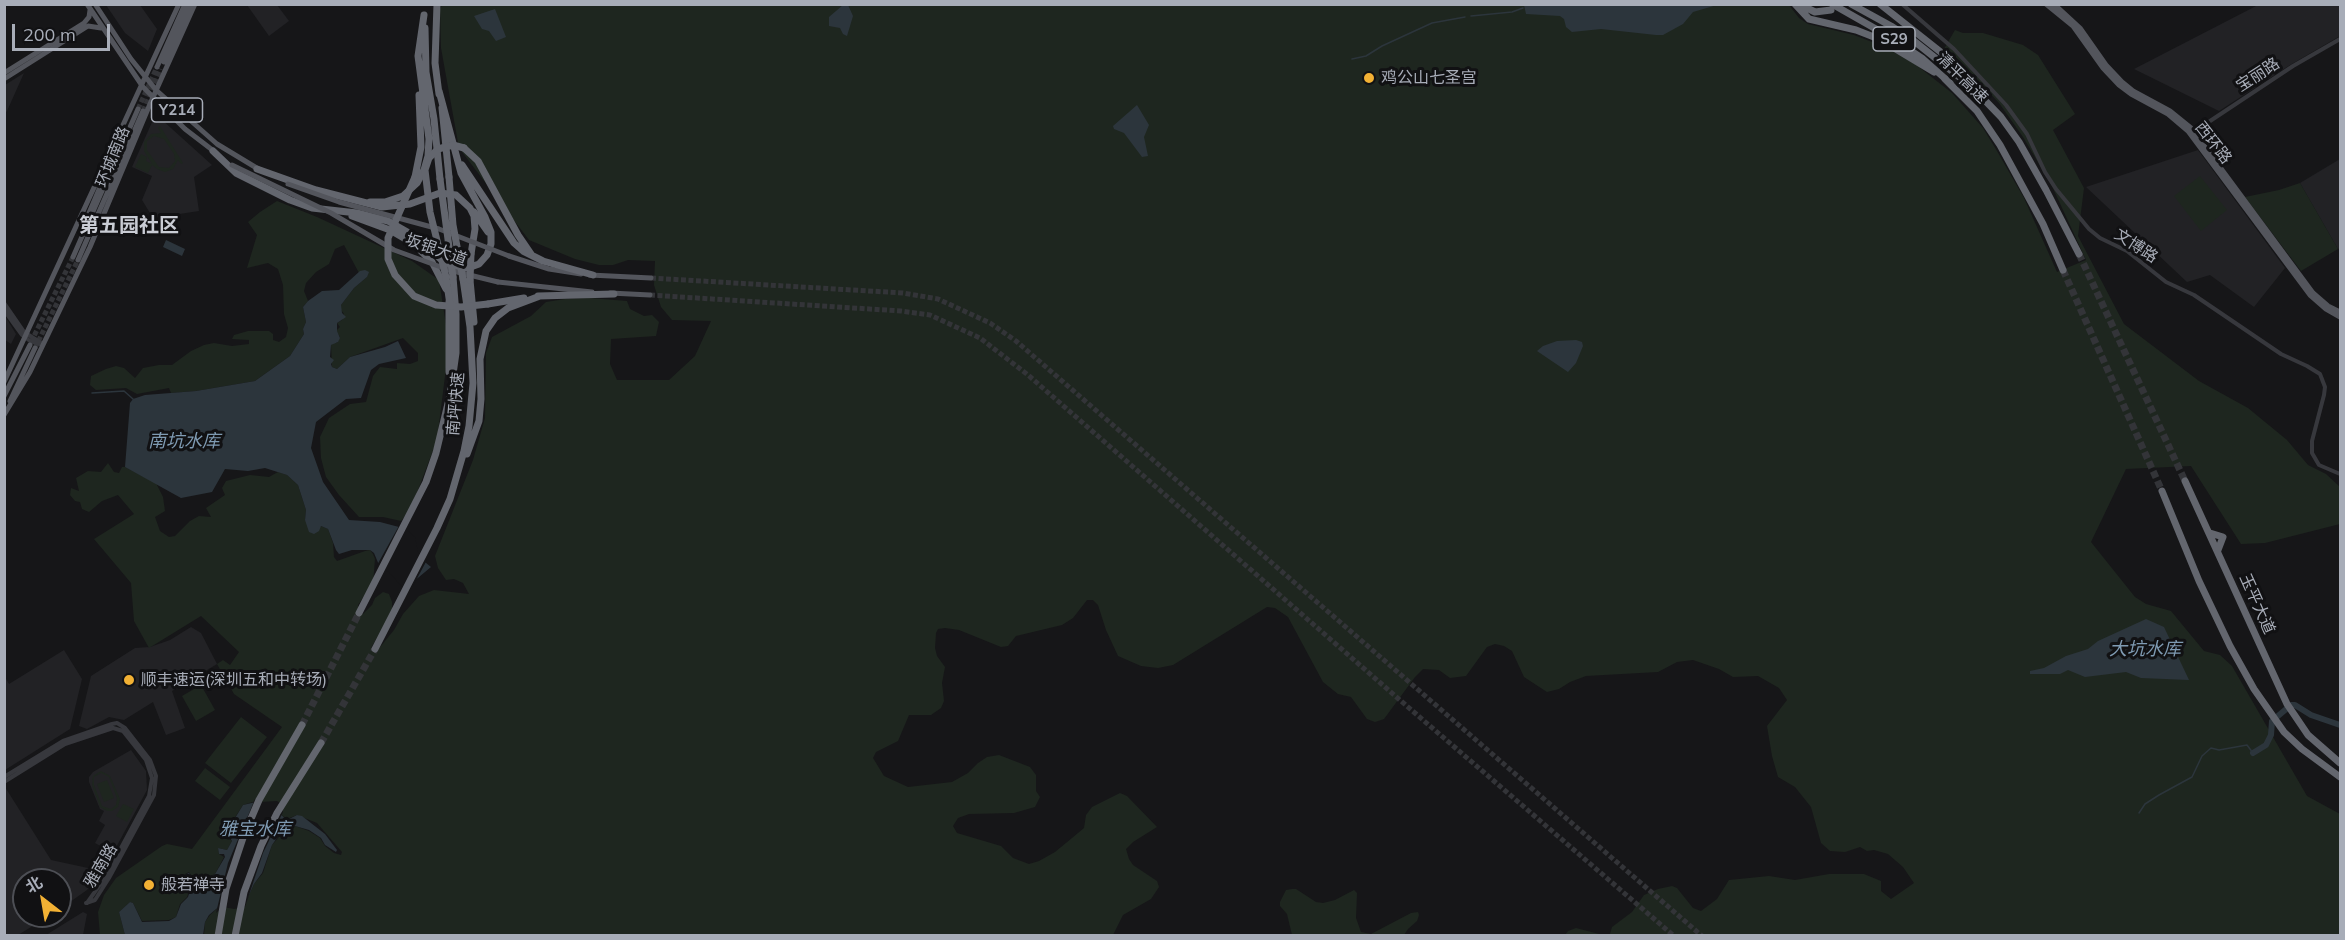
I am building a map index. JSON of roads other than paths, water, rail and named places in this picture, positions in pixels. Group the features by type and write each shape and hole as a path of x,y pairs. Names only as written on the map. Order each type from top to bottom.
{"highway":[{"path":"426,4 419,46 421,147 415,177 388,238 388,259 395,275 414,296 436,305 461,307 540,296 614,294"},
{"path":"437,4 435,63 453,225 466,279"},
{"name":"清平高速","path":"1851,4 1891,26 1949,68 1973,88 2001,117 2019,142 2079,254"},
{"path":"1880,4 1960,69 2001,117"},
{"path":"1798,5 1815,12 1831,7"},
{"path":"1798,5 1803,16 1814,21 1856,30 1879,39 1950,83"},
{"name":"清平高速","path":"1831,7 1890,37 1923,59 1977,111 2000,145 2034,209 2062,270"},
{"name":"南坪快速","path":"359,613 426,482 444,424 456,353 453,277 426,72 424,15"},
{"path":"361,203 385,202 398,198 413,188 422,176 428,156 429,139 419,68"},
{"path":"213,151 236,173 303,206 357,213 395,224 416,237 445,263 463,269 484,260 492,240 489,225 464,180 439,91"},
{"path":"444,424 450,354 450,305 446,277 428,203 425,170 429,158 438,149 453,145 464,148 478,161 523,242 537,259"},
{"path":"456,152 467,174 514,243 522,251 537,259 593,275"},
{"path":"257,169 316,190 382,207 395,207 434,195 451,193 470,208 492,240"},
{"path":"466,279 475,222 470,208"},
{"path":"338,211 390,230 421,250 432,262 442,279 450,305"},
{"name":"南坪快速","path":"375,649 438,528 458,475 469,426 475,333 466,279"},
{"path":"458,475 479,421 480,359 486,331 495,318 508,308 540,296"},
{"path":"2186,481 2210,533 2223,537 2218,551"},
{"path":"2162,491 2230,646 2254,689 2284,732 2340,777"},
{"name":"玉平大道","path":"2210,533 2278,685 2300,724 2321,747 2340,763"},
{"path":"218,933 226,889 238,849 270,779 302,725"},
{"path":"235,934 244,892 269,829 321,742"}],"main road":[{"name":"环城南路","path":"4,382 143,87 179,4"},
{"path":"185,4 159,68 190,4"},
{"name":"环城南路","path":"4,413 22,387 44,345 90,247 195,4"},
{"name":"西环路","path":"2046,4 2058,7 2080,28 2106,65 2122,82 2133,91 2170,111 2192,133 2313,293 2340,315"},
{"name":"Y214","path":"90,6 156,90 217,144 257,169"},
{"name":"Y214","path":"90,6 143,87 185,129 213,151"},
{"path":"4,73 84,23 90,15 90,6"},
{"path":"4,79 88,26 96,26 104,30"},
{"name":"环城南路","path":"140,110 94,224 75,259 82,236 140,110"},
{"path":"82,236 89,211 113,157 121,132"},
{"name":"坂银大道","path":"213,151 232,165 331,213 394,250 449,270 498,282 614,294 650,295"},
{"path":"94,224 126,165"},
{"name":"坂银大道","path":"257,169 288,184 339,202 439,229 549,269 593,275 651,278"},
{"name":"环城南路","path":"4,396 32,347 4,413"}],"street":[{"name":"文博路","path":"1902,4 1954,49 2006,105 2027,134 2045,172 2056,189 2100,238 2127,251 2166,282 2194,295 2272,348 2320,375 2325,387 2312,441 2312,453 2319,465 2340,474"},
{"name":"宝丽路","path":"2192,133 2293,66 2340,39"},
{"path":"4,303 26,336"},
{"path":"4,310 26,336 44,345"},
{"name":"雅南路","path":"4,777 63,741 117,723 125,728 150,760 157,783 154,795 109,878 95,900 86,903 102,882 149,796 152,778 146,760 123,731 113,728 65,744 4,782"}],"water":[{"path":"1717,4 1693,12 1683,24 1663,35 1601,29 1572,32 1560,16 1526,14 1524,5"},
{"path":"843,5 848,5 853,16 847,36 840,28 829,26 829,17"},
{"path":"495,9 506,37 496,41 489,31 482,29 474,16"},
{"path":"1137,105 1149,125 1144,137 1148,156 1142,157 1124,133 1114,129 1113,126"},
{"path":"166,240 185,249 182,256 163,247"},
{"name":"南坑水库","path":"360,271 369,272 367,277 354,288 341,305 342,313 346,317 337,323 340,338 338,342 331,345 330,357 334,360 332,367 337,369 350,357 398,341 406,358 379,364 371,370 361,398 346,399 316,422 311,448 323,482 349,520 380,522 399,527 415,554 431,567 413,582 379,565 374,553 370,550 352,550 339,554 328,529 321,526 314,534 309,532 305,520 306,510 298,485 287,475 265,468 248,471 225,469 212,492 181,498 125,467 130,403 133,399 145,395 196,391 255,381 290,356 304,334 303,329 306,322 303,307 308,301 322,291 339,290"},
{"path":"1557,341 1582,342 1583,346 1576,363 1568,372 1537,351"},
{"name":"大坑水库","path":"2146,619 2164,627 2189,680 2141,678 2126,672 2085,677 2068,670 2060,674 2030,674 2030,671 2044,668 2066,656 2088,649 2098,641"},
{"name":"雅宝水库","path":"256,802 279,813 287,820 297,815 302,816 325,834 337,850 336,852 309,830 295,826 279,835 272,845 262,873 245,904 222,904 209,915 205,922 203,935 125,935 119,912 130,902 133,903 142,922 169,921 176,917 190,891 185,875 189,873 193,879 199,877 207,879 215,874 225,857 224,854 219,854 218,848 227,850 232,841 229,828 243,805"}],"waterway":[{"path":"1471,16 1512,12 1523,8"},
{"path":"1352,59 1366,56 1432,23 1465,17"},
{"path":"92,393 124,391 133,399"},
{"path":"2253,753 2266,745 2271,735 2272,721 2291,705 2340,725"},
{"path":"2139,813 2145,804 2192,777 2202,756 2211,748 2219,750 2247,745 2253,753"}],"tunnel":[{"path":"138,109 157,67"},
{"path":"143,111 161,69"},
{"path":"2079,254 2185,481"},
{"path":"31,342 73,257"},
{"path":"35,348 78,260"},
{"path":"2063,270 2162,491"},
{"path":"651,278 903,293 938,299 990,323 1016,341 1702,936"},
{"path":"650,295 901,311 930,315 980,338 1028,375 1674,936"},
{"path":"302,725 359,613"},
{"path":"321,743 375,649"}],"place":[{"name":"鸡公山七圣宫","path":"1369,78"},
{"name":"顺丰速运(深圳五和中转场)","path":"129,680"},
{"name":"般若禅寺","path":"149,885"}],"district":[{"name":"第五园社区","path":"129,226"}]}
